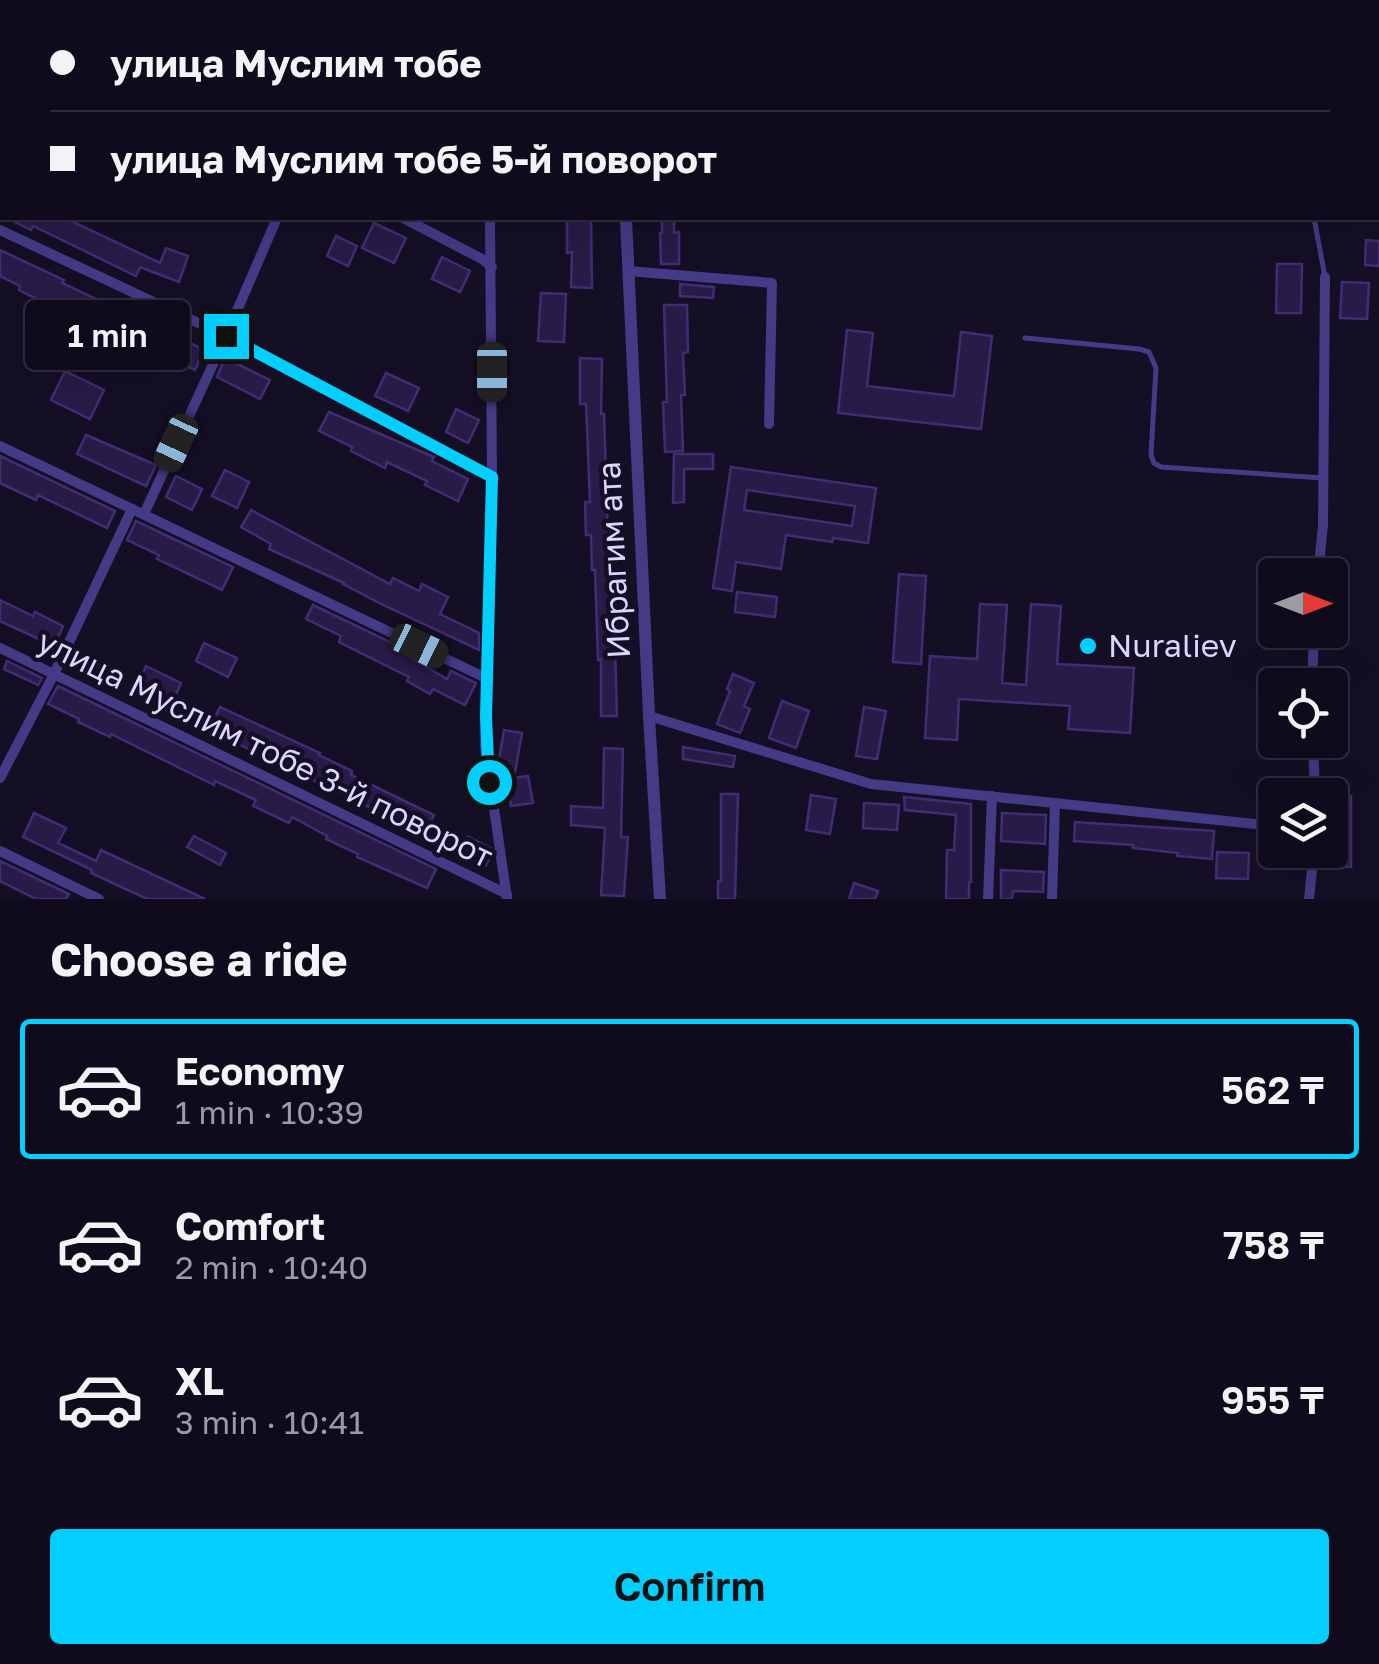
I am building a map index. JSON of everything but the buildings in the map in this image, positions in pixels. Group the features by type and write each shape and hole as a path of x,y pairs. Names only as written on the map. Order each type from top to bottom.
{"street":[{"path":"0,778 226,336 276,220"},
{"path":"407,220 492,268"},
{"path":"490,220 492,477 485,746 507,897"},
{"name":"Ибрагим ата","path":"626,220 660,899"},
{"path":"0,230 226,336 492,477"},
{"path":"628,271 772,283 770,424"},
{"path":"1319,558 1325,278"},
{"path":"0,446 488,679"},
{"name":"улица Муслим тобе 3-й поворот","path":"0,648 507,897"},
{"path":"649,716 871,784 1258,824"},
{"path":"988,899 992,796"},
{"path":"1052,899 1055,802"},
{"path":"0,851 99,899"},
{"path":"1309,899 1312,868"}],"lane":[{"path":"1314,220 1325,278"},
{"path":"1025,338 1149,352 1156,368 1151,455 1161,467 1323,478"}],"place":[{"name":"Nuraliev","path":"1088,646"}],"route":[{"path":"226,336 492,477 485,746 489,782"}]}
